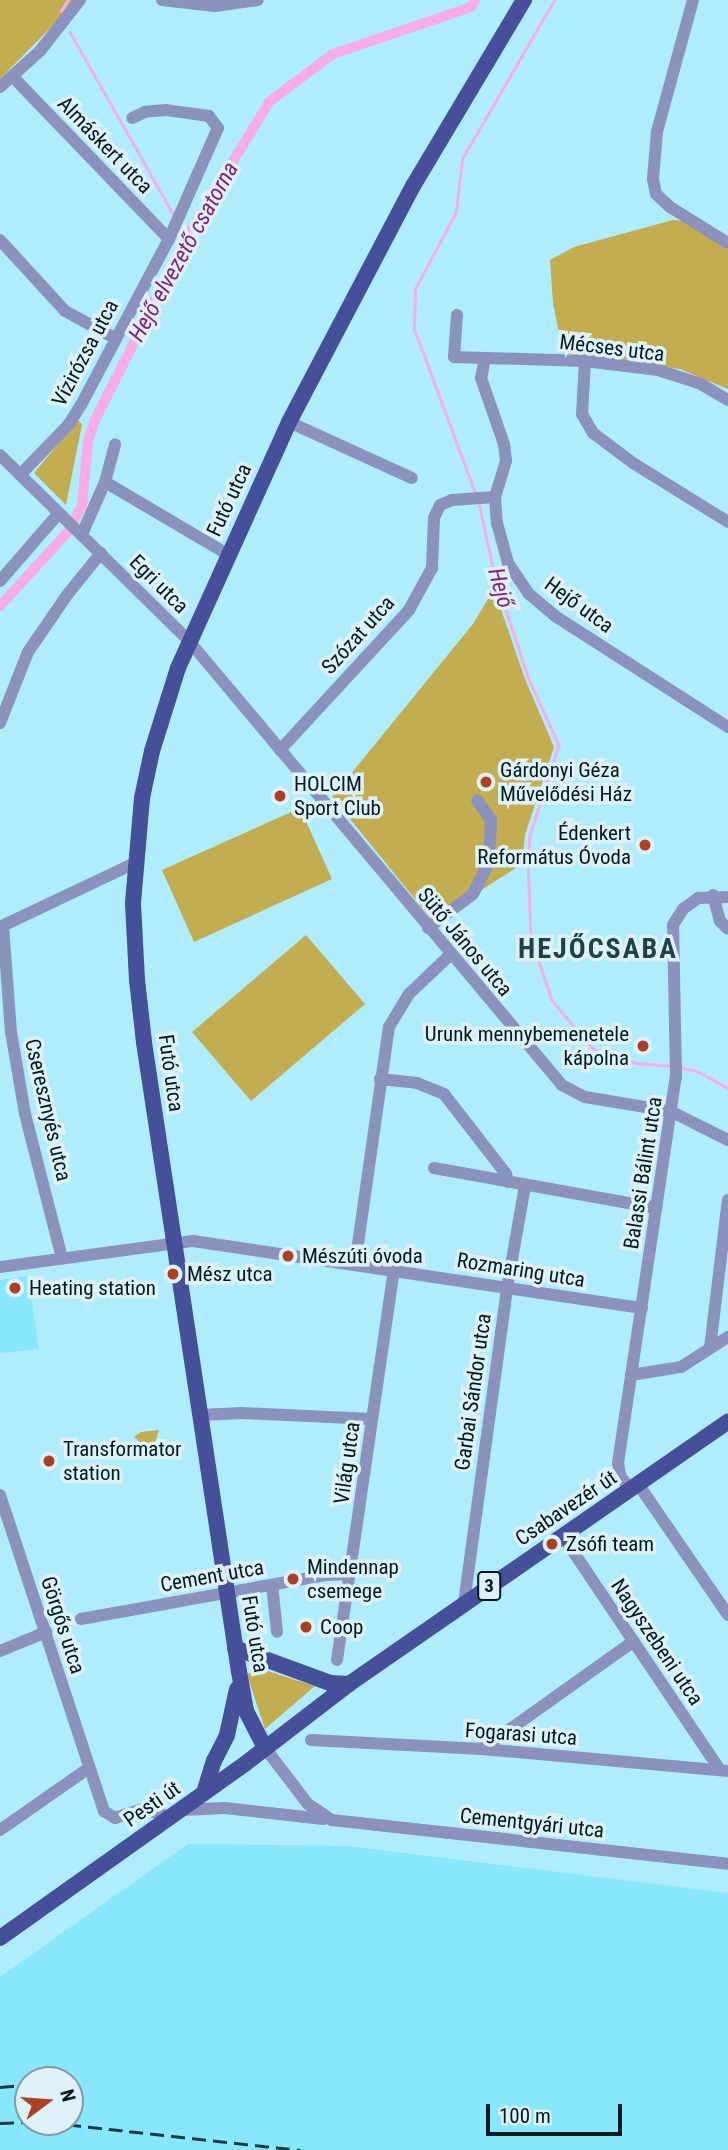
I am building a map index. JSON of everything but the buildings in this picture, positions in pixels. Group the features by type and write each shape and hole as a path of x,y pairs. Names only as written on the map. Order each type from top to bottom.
{"main road":[{"name":"Futó utca","path":"265,1748 246,1712 235,1648 137,980 135,863 147,772 166,703 189,641 289,422 413,186 524,0"},
{"name":"Csabavezér út","path":"326,1702 464,1603 728,1422"},
{"path":"235,1648 330,1682 349,1684"},
{"path":"204,1794 214,1761 227,1735 240,1676"},
{"name":"Pesti út","path":"0,1938 204,1794 326,1702"}],"street":[{"path":"0,87 40,51 80,0"},
{"path":"162,0 215,6 258,0"},
{"path":"693,0 657,132 653,178 656,194 670,207 728,243"},
{"name":"Almáskert utca","path":"13,77 169,239"},
{"name":"Vízirózsa utca","path":"20,475 69,424 169,239 218,128 209,116 166,110 145,112 132,118"},
{"path":"0,240 65,311 115,338"},
{"name":"Mécses utca","path":"457,315 454,357 584,361 658,370 701,384 728,400"},
{"name":"Hejő utca","path":"485,358 481,378 506,461 485,497 497,523 508,563 529,594 555,616 728,727"},
{"path":"584,361 582,414 593,433 633,463 728,522"},
{"path":"289,422 412,478"},
{"path":"82,534 105,482 115,444"},
{"name":"Egri utca","path":"0,455 189,641 280,750"},
{"path":"105,482 227,554"},
{"name":"Szózat utca","path":"280,750 408,610 432,568 434,518 440,505 485,497"},
{"path":"0,581 62,515"},
{"path":"0,723 29,652 67,595 101,553"},
{"name":"Sütő János utca","path":"280,750 562,1085 585,1097 670,1111 728,1140"},
{"path":"428,928 474,894 489,863 492,820 477,800"},
{"path":"1,927 135,863"},
{"path":"728,897 713,895 720,921 728,929"},
{"name":"Balassi Bálint utca","path":"713,895 690,903 673,925 676,1077 618,1463 620,1475 634,1487 728,1615"},
{"name":"Cseresznyés utca","path":"1,927 11,1032 23,1101 62,1258"},
{"path":"355,1265 380,1079 394,1015 409,994 450,955"},
{"path":"380,1079 417,1083 444,1094 506,1174 509,1182"},
{"path":"434,1168 656,1208"},
{"name":"Garbai Sándor utca","path":"464,1603 507,1288 525,1186"},
{"path":"710,1348 728,1200"},
{"path":"0,1267 193,1241 394,1270"},
{"name":"Rozmaring utca","path":"394,1270 642,1308"},
{"name":"Világ utca","path":"337,1660 394,1270"},
{"path":"631,1375 681,1367 728,1337"},
{"path":"201,1415 242,1413 372,1419"},
{"name":"Görgős utca","path":"0,1495 4,1517 46,1632 104,1811 116,1818 143,1809 175,1813"},
{"name":"Nagyszebeni utca","path":"562,1535 724,1770"},
{"name":"Cement utca","path":"81,1619 350,1574"},
{"path":"272,1585 277,1632"},
{"path":"0,1651 46,1632"},
{"path":"482,1749 634,1641"},
{"name":"Fogarasi utca","path":"312,1740 482,1749 724,1770"},
{"path":"265,1748 308,1804 332,1820"},
{"path":"0,1830 89,1768"},
{"name":"Cementgyári utca","path":"175,1813 225,1808 728,1864"}],"shaded area":[{"path":"0,0 74,0 66,12 0,79"},
{"path":"673,220 684,221 728,249 728,389 680,369 563,353 553,303 550,260 574,247"},
{"path":"78,420 82,424 66,505 34,473"},
{"path":"494,589 525,679 554,747 525,835 522,864 433,921 332,797 473,624"},
{"path":"300,808 332,879 194,942 162,870"},
{"path":"306,935 365,1004 251,1101 192,1032"},
{"path":"28,1276 39,1349 0,1353 0,1280"},
{"path":"159,1430 152,1453 134,1437 141,1432"},
{"path":"258,1668 315,1686 265,1729 247,1675"},
{"path":"188,1844 348,1846 728,1893 728,2150 0,2150 0,1977"}],"waterway":[{"path":"61,11 68,0"},
{"name":"Hejő elvezető csatorna","path":"0,606 67,533 82,506 88,441 94,422 187,237 269,102 333,54 471,7 475,0"},
{"name":"Hejő","path":"475,493 414,329 415,289 456,212 462,159 554,0"},
{"path":"70,32 174,215"},
{"path":"182,228 187,237"},
{"name":"Hejő","path":"479,503 496,580 528,677 559,745 530,836 528,859 531,938 552,1000 590,1046 600,1053 637,1063 672,1066"},
{"name":"Hejő","path":"679,1067 697,1071 728,1088"}],"railway":[{"path":"0,2087 14,2086"},
{"path":"0,2123 14,2122"},
{"path":"84,2126 300,2150"}],"place":[{"name":"Gárdonyi Géza Művelődési Ház","path":"486,782"},
{"name":"HOLCIM Sport Club","path":"280,796"},
{"name":"Édenkert Református Óvoda","path":"645,845"},
{"name":"Urunk mennybemenetele kápolna","path":"643,1046"},
{"name":"Mészúti óvoda","path":"288,1256"},
{"name":"Mész utca","path":"173,1274"},
{"name":"Heating station","path":"15,1288"},
{"name":"Transformator station","path":"49,1461"},
{"name":"Zsófi team","path":"552,1544"},
{"name":"Mindennap csemege","path":"293,1579"},
{"name":"Coop","path":"306,1627"}],"district":[{"name":"HEJŐCSABA","path":"598,949"}]}
